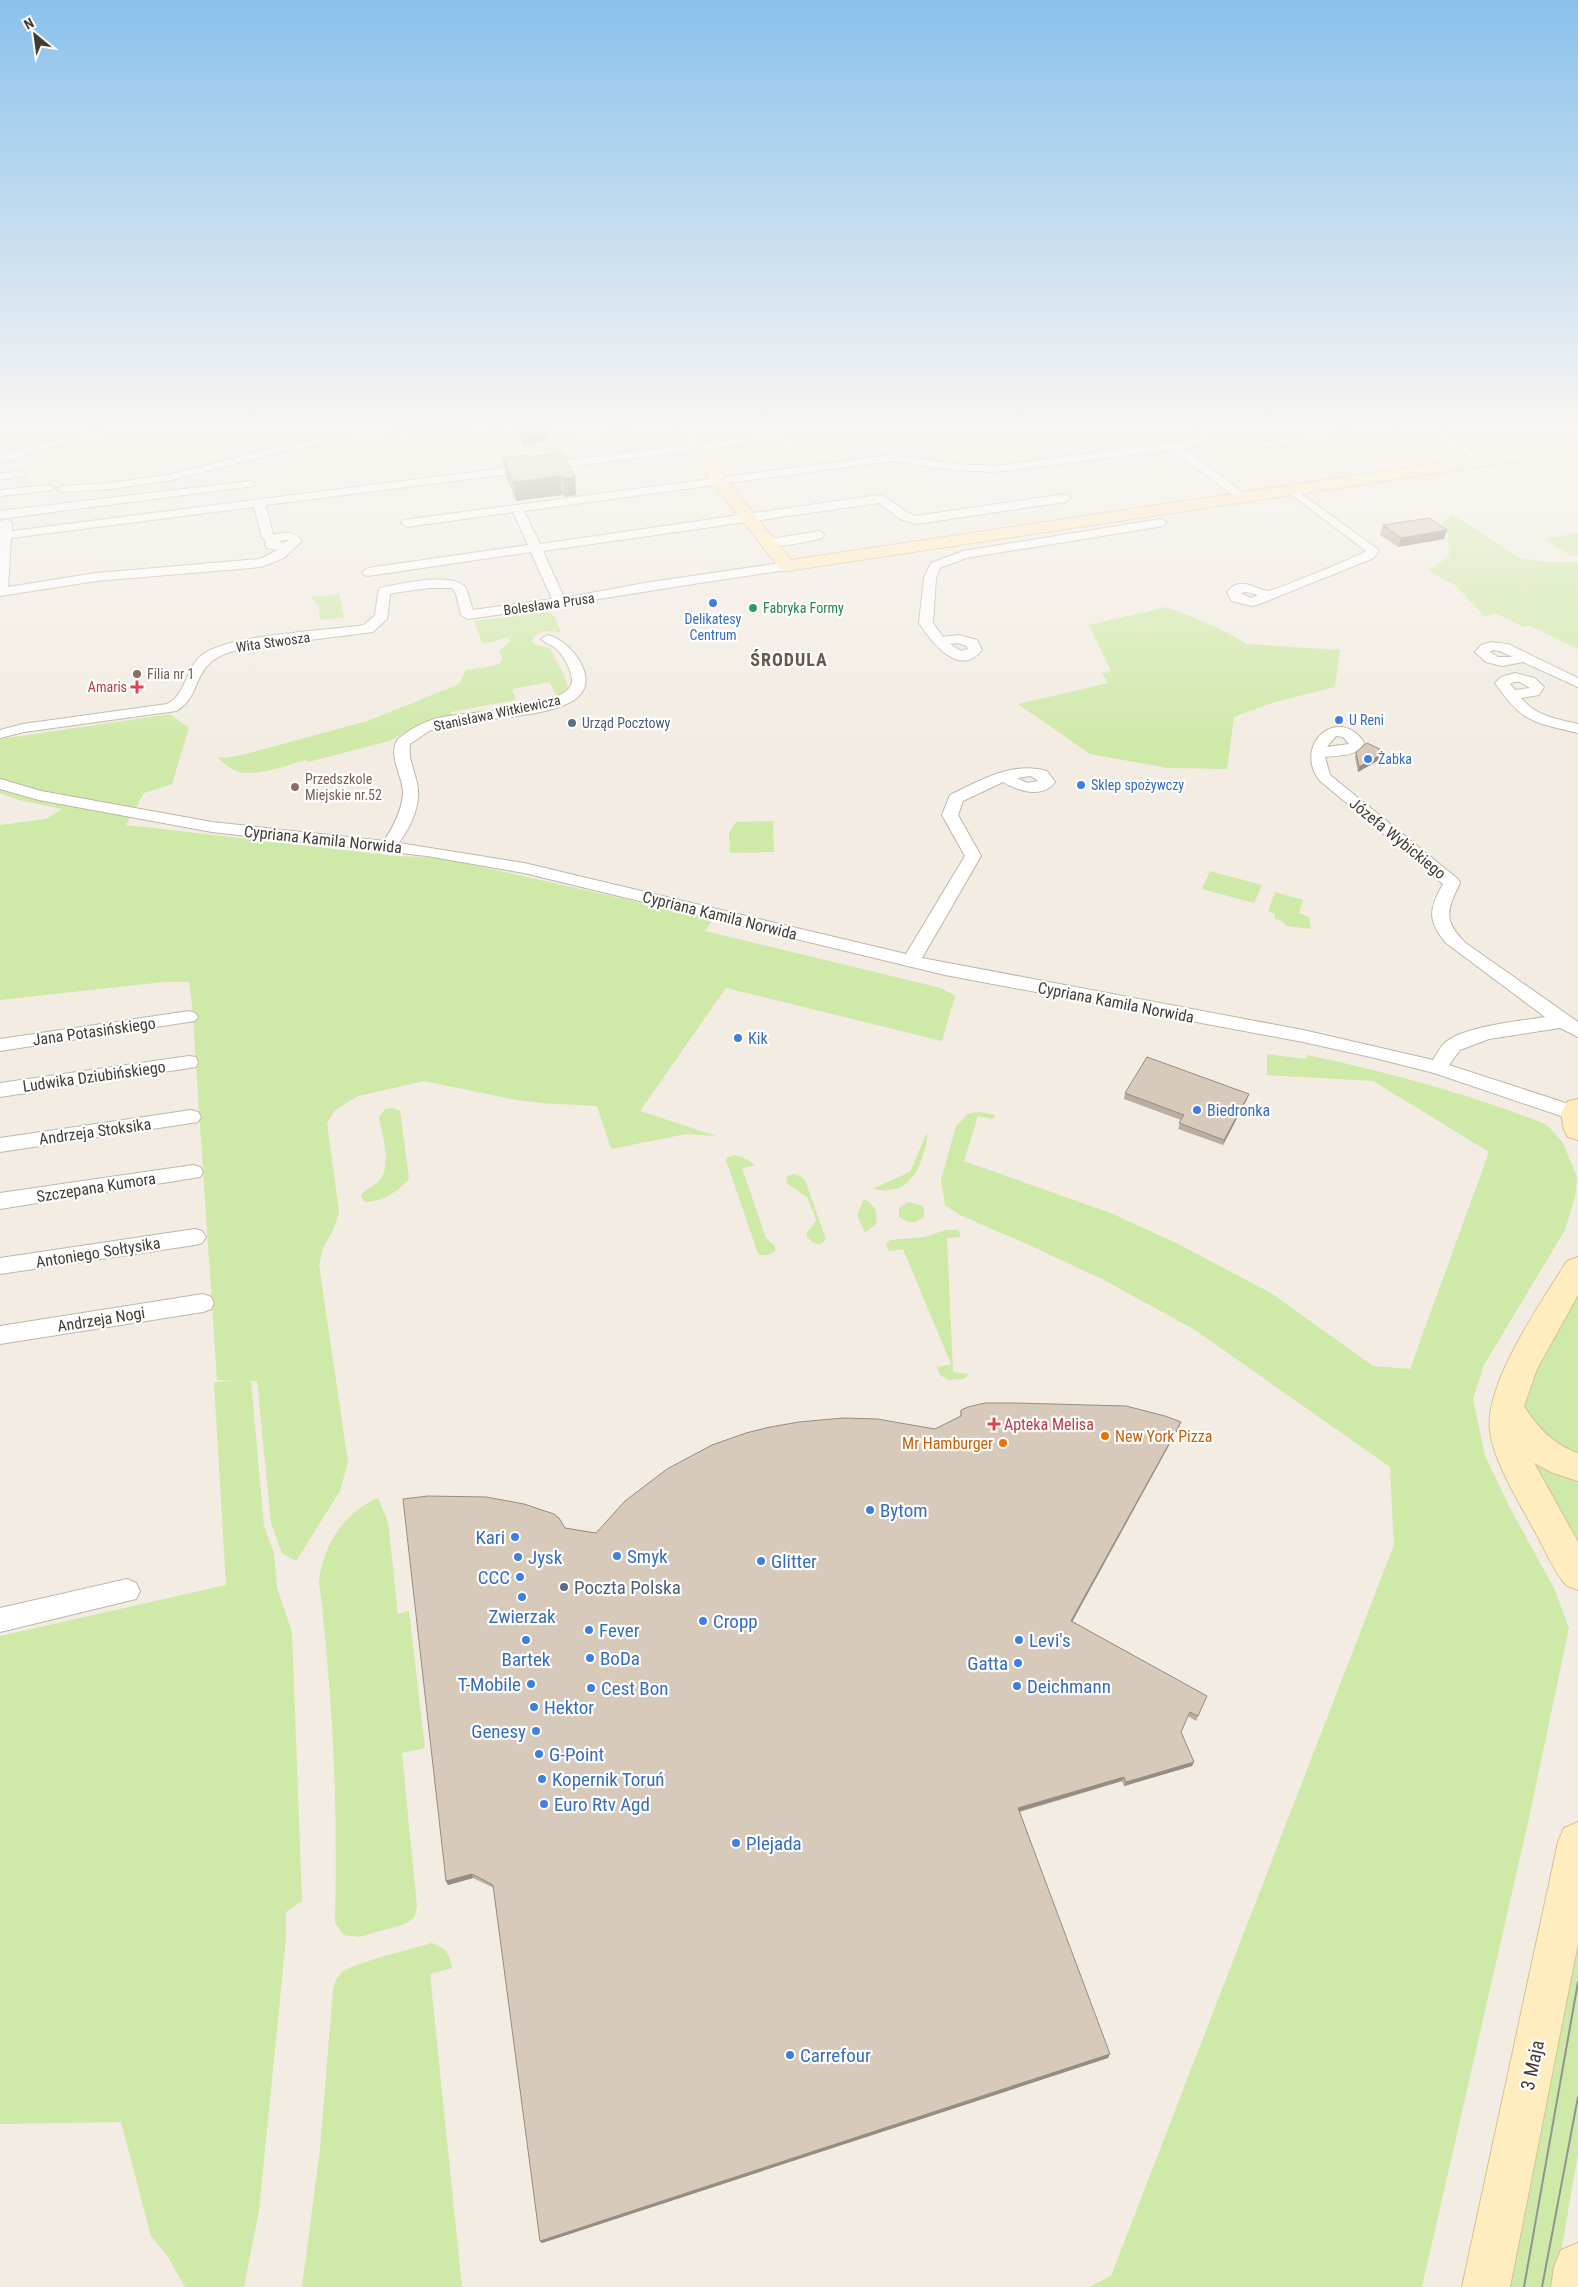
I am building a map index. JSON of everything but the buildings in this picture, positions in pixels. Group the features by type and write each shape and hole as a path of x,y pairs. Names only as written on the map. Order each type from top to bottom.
{"street":[{"path":"2,536 1,592 96,577 261,563 275,558 285,551 286,547 295,543 296,538 282,536 272,540 267,535"},
{"path":"530,535 560,602"},
{"path":"368,572 630,535"},
{"path":"763,535 787,566"},
{"path":"769,542 795,540 818,535"},
{"name":"Bolesława Prusa","path":"468,615 997,535"},
{"path":"940,642 926,623 930,578 935,566 963,555 1088,535"},
{"path":"1268,595 1302,584 1370,555 1373,550 1352,535"},
{"name":"Wita Stwosza","path":"0,734 23,728 171,708 182,702 201,664 209,657 228,649 252,644 368,629 377,624 382,618 385,591 446,583 456,584 460,588 468,615"},
{"name":"Stanisława Witkiewicza","path":"389,846 406,817 409,797 410,785 401,752 403,742 418,731 448,720 551,704 573,694 579,680 576,669 562,644 548,638"},
{"path":"1512,695 1529,693 1536,690 1537,687 1531,681 1516,677 1500,662 1484,655 1483,650 1491,646 1498,646 1578,684"},
{"path":"1500,662 1524,657"},
{"path":"1516,677 1502,683 1525,711 1535,717 1578,728"},
{"name":"Józefa Wybickiego","path":"1319,753 1318,769 1324,777 1452,883 1440,912 1442,928 1448,937 1460,948 1570,1026"},
{"path":"911,961 973,856 950,815 956,798 1005,777"},
{"name":"Cypriana Kamila Norwida","path":"0,784 39,795 212,827 389,846 524,868 911,961 1303,1036 1438,1068 1577,1117"},
{"name":"Jana Potasińskiego","path":"0,1045 189,1017"},
{"path":"1438,1068 1455,1044 1520,1027 1570,1026"},
{"name":"Ludwika Dziubińskiego","path":"0,1090 188,1062"},
{"name":"Andrzeja Stoksika","path":"0,1145 191,1117"},
{"name":"Szczepana Kumora","path":"0,1201 193,1172"},
{"name":"Antoniego Sołtysika","path":"0,1266 195,1237"},
{"path":"1578,1269 1513,1384 1507,1406 1506,1427 1511,1447 1538,1505 1578,1574"},
{"name":"Andrzeja Nogi","path":"0,1335 203,1303"},
{"path":"1507,1406 1525,1436 1535,1445 1549,1455 1578,1467"},
{"path":"0,1620 127,1591"},
{"name":"3 Maja","path":"1486,2287 1578,1842"},
{"path":"1575,2287 1578,2266"}],"green space":[{"path":"1448,535 1484,535 1520,558 1545,562 1578,562 1578,649 1529,625 1524,627 1495,613 1485,617 1456,586 1428,570 1449,557"},
{"path":"1578,535 1578,555 1571,556 1544,539"},
{"path":"339,594 344,617 320,620 319,606 311,597"},
{"path":"1167,607 1218,628 1247,644 1340,650 1335,687 1275,702 1234,717 1227,769 1168,768 1090,754 1018,704 1108,683 1102,673 1111,671 1089,625"},
{"path":"550,612 555,618 561,633 544,632 534,636 532,641 535,645 550,648 565,677 569,691 557,699 550,682 512,689 516,700 451,712 453,716 417,727 389,741 256,773 237,771 217,757 226,758 246,754 367,721 459,684 466,670 499,664 503,659 499,651 510,639 506,637 489,643 482,642 474,621"},
{"path":"170,714 189,728 172,784 144,793 126,825 397,856 443,858 713,919 705,931 941,988 955,996 942,1041 726,988 640,1111 716,1136 686,1134 611,1149 597,1106 541,1103 511,1099 424,1081 358,1096 335,1110 327,1123 339,1212 334,1228 323,1248 319,1265 348,1462 340,1491 296,1561 282,1553 271,1523 257,1381 251,1381 264,1526 274,1553 277,1588 292,1632 302,1901 286,1912 286,1938 259,2211 244,2287 185,2287 168,2257 151,2236 121,2122 0,2124 0,1636 226,1585 214,1382 238,1381 217,1380 189,982 164,982 0,1000 0,825 46,819 62,809 19,800 0,793 0,739"},
{"path":"773,821 774,852 730,853 729,833 736,822"},
{"path":"1210,871 1262,885 1254,903 1202,889"},
{"path":"1275,892 1303,900 1299,913 1309,917 1311,929 1287,926 1282,921 1275,919 1275,914 1268,911"},
{"path":"1267,1054 1306,1059 1307,1055 1397,1076 1455,1093 1543,1123 1563,1143 1577,1177 1575,1197 1565,1230 1484,1365 1473,1399 1485,1456 1512,1512 1554,1588 1569,1628 1529,1818 1422,2287 1089,2287 1111,2276 1394,1545 1390,1467 1195,1330 1106,1281 960,1215 945,1205 941,1180 956,1126 969,1113 980,1112 995,1115 994,1119 978,1116 964,1161 1113,1214 1178,1244 1271,1293 1373,1366 1410,1369 1489,1152 1373,1081 1267,1075"},
{"path":"392,1108 400,1111 409,1178 400,1188 389,1195 370,1202 364,1202 361,1195 380,1180 384,1174 386,1158 379,1117 385,1109"},
{"path":"927,1132 927,1142 922,1158 910,1181 890,1190 872,1189 910,1172"},
{"path":"735,1155 748,1160 754,1166 742,1168 766,1238 775,1246 775,1251 769,1254 758,1254 726,1160 727,1157"},
{"path":"794,1174 805,1180 826,1239 821,1244 813,1243 807,1237 807,1232 816,1219 807,1197 786,1183 787,1176"},
{"path":"864,1199 873,1206 877,1215 876,1224 865,1233 857,1215"},
{"path":"908,1202 924,1208 924,1217 915,1222 909,1222 899,1217 899,1208"},
{"path":"945,1230 958,1230 961,1237 947,1238 953,1372 968,1374 964,1379 949,1380 940,1375 937,1367 951,1364 903,1249 889,1251 886,1244 890,1240 925,1237"},
{"path":"1578,1294 1578,1461 1529,1427 1523,1403 1532,1376"},
{"path":"1525,1454 1578,1479 1578,1554"},
{"path":"378,1498 388,1522 398,1614 409,1611 425,1748 402,1753 417,1907 414,1918 405,1924 359,1937 343,1935 335,1922 336,1837 331,1709 319,1582 325,1556 337,1532 355,1512"},
{"path":"1578,1935 1578,2154 1555,2287 1508,2287"},
{"path":"432,1943 441,1947 446,1952 450,1958 452,1968 430,1974 462,2287 302,2287 320,2149 333,1989 337,1978 348,1968"}],"tram line":[{"path":"1524,2287 1578,1982"},
{"path":"1542,2287 1578,2097"}],"place":[{"name":"Delikatesy Centrum","path":"713,603"},
{"name":"Fabryka Formy","path":"753,608"},
{"name":"Filia nr 1","path":"137,674"},
{"name":"Amaris","path":"137,687"},
{"name":"U Reni","path":"1339,720"},
{"name":"Urząd Pocztowy","path":"572,723"},
{"name":"Żabka","path":"1368,759"},
{"name":"Sklep spożywczy","path":"1081,785"},
{"name":"Przedszkole Miejskie nr.52","path":"295,787"},
{"name":"Kik","path":"738,1038"},
{"name":"Biedronka","path":"1197,1110"},
{"name":"Apteka Melisa","path":"994,1424"},
{"name":"New York Pizza","path":"1105,1436"},
{"name":"Mr Hamburger","path":"1003,1443"},
{"name":"Bytom","path":"870,1510"},
{"name":"Kari","path":"515,1537"},
{"name":"Smyk","path":"617,1556"},
{"name":"Jysk","path":"518,1557"},
{"name":"Glitter","path":"761,1561"},
{"name":"CCC","path":"520,1577"},
{"name":"Poczta Polska","path":"564,1587"},
{"name":"Zwierzak","path":"522,1597"},
{"name":"Cropp","path":"703,1621"},
{"name":"Fever","path":"589,1630"},
{"name":"Bartek","path":"526,1640"},
{"name":"Levi's","path":"1019,1640"},
{"name":"BoDa","path":"590,1658"},
{"name":"Gatta","path":"1018,1663"},
{"name":"T-Mobile","path":"531,1684"},
{"name":"Deichmann","path":"1017,1686"},
{"name":"Cest Bon","path":"591,1688"},
{"name":"Hektor","path":"534,1707"},
{"name":"Genesy","path":"536,1731"},
{"name":"G-Point","path":"539,1754"},
{"name":"Kopernik Toruń","path":"542,1779"},
{"name":"Euro Rtv Agd","path":"544,1804"},
{"name":"Plejada","path":"736,1843"},
{"name":"Carrefour","path":"790,2055"}],"district":[{"name":"ŚRODULA","path":"789,660"}]}
